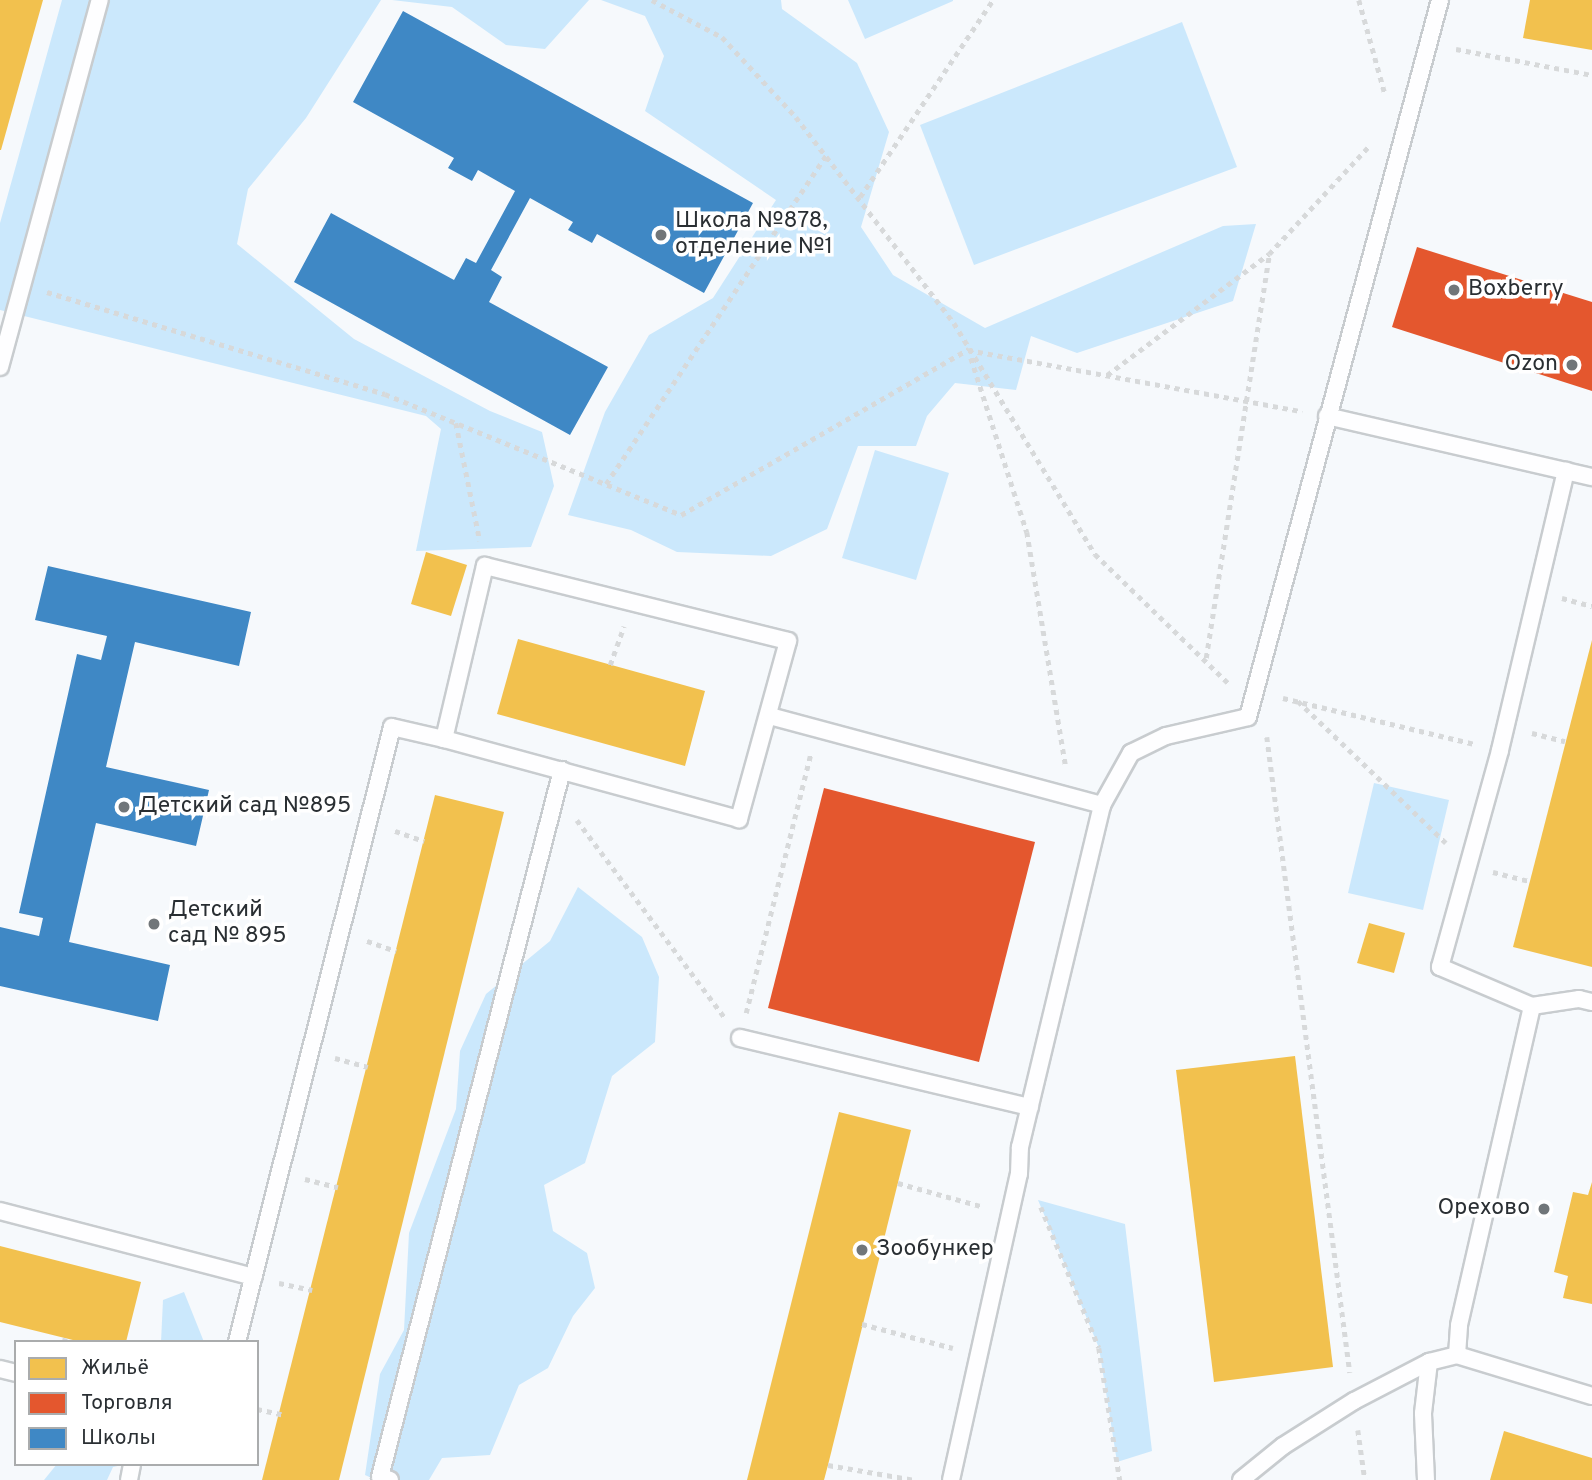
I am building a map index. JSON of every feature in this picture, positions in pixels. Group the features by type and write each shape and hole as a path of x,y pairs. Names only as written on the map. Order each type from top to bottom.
{"lane":[{"path":"0,368 100,0"},
{"path":"951,1480 976,1354 1018,1174 1030,1107 1102,806 1131,753 1166,736 1248,717 1440,0"},
{"path":"1327,416 1592,477"},
{"path":"1566,471 1500,750 1440,967 1532,1006 1579,999 1592,1002"},
{"path":"238,1340 392,727 739,819 770,716 788,641 485,566 444,739"},
{"path":"770,716 818,726 1102,806"},
{"path":"390,1480 380,1477 562,770"},
{"path":"1457,1355 1459,1325 1532,1006"},
{"path":"740,1038 1030,1107"},
{"path":"0,1211 254,1278"},
{"path":"1241,1480 1283,1446 1354,1401 1429,1362 1457,1355 1592,1396"},
{"path":"1426,1480 1423,1413 1429,1362"}],"path":[{"path":"652,0 722,37 826,155 954,323 1095,554 1206,658 1250,709"},
{"path":"860,197 992,0"},
{"path":"1359,0 1400,147"},
{"path":"1428,43 1592,75"},
{"path":"1107,375 1269,254 1374,141"},
{"path":"606,484 826,155"},
{"path":"1206,658 1249,401 1269,254"},
{"path":"22,285 385,394 681,515 968,349 1327,416"},
{"path":"968,349 1027,532 1070,796"},
{"path":"456,423 485,566"},
{"path":"610,665 632,604"},
{"path":"1255,691 1500,750"},
{"path":"1298,701 1470,866 1530,881"},
{"path":"740,1038 818,726"},
{"path":"1269,741 1365,1480"},
{"path":"555,796 589,833 740,1038"},
{"path":"1018,1174 1038,1200 1099,1348 1120,1480"},
{"path":"898,1183 1007,1214"},
{"path":"863,1324 976,1354"},
{"path":"259,1409 281,1414"},
{"path":"828,1465 915,1480"}],"shaded area":[{"path":"62,0 381,0 306,118 248,189 237,244 354,339 490,411 542,432 554,486 531,547 416,551 441,429 426,416 0,310 0,223"},
{"path":"392,0 589,0 545,49 506,45 452,7"},
{"path":"601,0 781,0 782,9 857,63 889,132 861,227 893,275 985,328 1223,226 1256,224 1233,301 1077,353 1031,336 1016,390 955,383 927,416 916,446 858,446 827,529 771,556 677,552 631,530 568,515 605,412 649,335 713,298 776,200 645,111 664,56 645,16"},
{"path":"848,0 953,0 953,1 865,39"},
{"path":"1182,22 1237,167 974,265 920,125"},
{"path":"875,450 949,473 916,580 842,558"},
{"path":"1374,783 1449,800 1423,910 1348,893"},
{"path":"578,887 642,937 659,977 655,1042 612,1076 585,1163 544,1185 553,1231 587,1253 595,1288 573,1316 548,1368 519,1385 490,1455 442,1458 429,1480 376,1480 365,1475 380,1374 404,1330 409,1233 456,1109 460,1051 486,994 550,941"},
{"path":"1038,1200 1125,1224 1152,1451 1117,1462 1099,1348"},
{"path":"184,1292 203,1340 161,1340 163,1300"},
{"path":"55,1466 118,1466 113,1467 107,1480 44,1480"}],"building: Жильё":[{"path":"0,0 43,0 1,150 0,150"},
{"path":"1530,0 1592,0 1592,50 1523,38"},
{"path":"426,552 467,565 451,616 411,604"},
{"path":"518,639 705,691 685,766 497,714"},
{"path":"1592,640 1592,967 1513,947"},
{"path":"435,795 504,812 339,1480 262,1480"},
{"path":"1369,923 1405,933 1394,973 1357,963"},
{"path":"1295,1056 1333,1367 1214,1382 1176,1070"},
{"path":"839,1112 911,1130 828,1465 824,1480 747,1480"},
{"path":"1592,1182 1592,1304 1563,1298 1568,1276 1554,1272 1573,1192 1588,1195"},
{"path":"0,1246 141,1282 126,1340 73,1340 0,1322"},
{"path":"1504,1431 1592,1458 1592,1480 1490,1480"}],"building: Торговля":[{"path":"1417,247 1592,302 1592,391 1392,327"},
{"path":"824,788 1035,842 979,1062 768,1008"}],"building: Школы":[{"path":"403,11 753,203 704,293 597,234 592,243 568,230 573,222 530,198 491,270 502,277 489,302 608,367 570,435 294,282 331,213 454,280 466,258 476,263 515,191 478,170 472,181 448,168 454,158 353,102"},
{"name":"Детский сад №895","path":"48,566 251,612 239,666 135,642 106,767 209,790 196,846 96,823 69,942 170,965 158,1021 0,986 0,927 39,936 43,918 19,913 77,654 101,660 107,636 35,620"}],"place":[{"name":"Школа №878, отделение №1","path":"661,235"},
{"name":"Boxberry","path":"1454,290"},
{"name":"Ozon","path":"1572,365"},
{"name":"Детский сад №895","path":"124,807"},
{"name":"Детский сад № 895","path":"154,924"},
{"name":"Орехово","path":"1544,1209"},
{"name":"Зообункер","path":"862,1250"}]}
